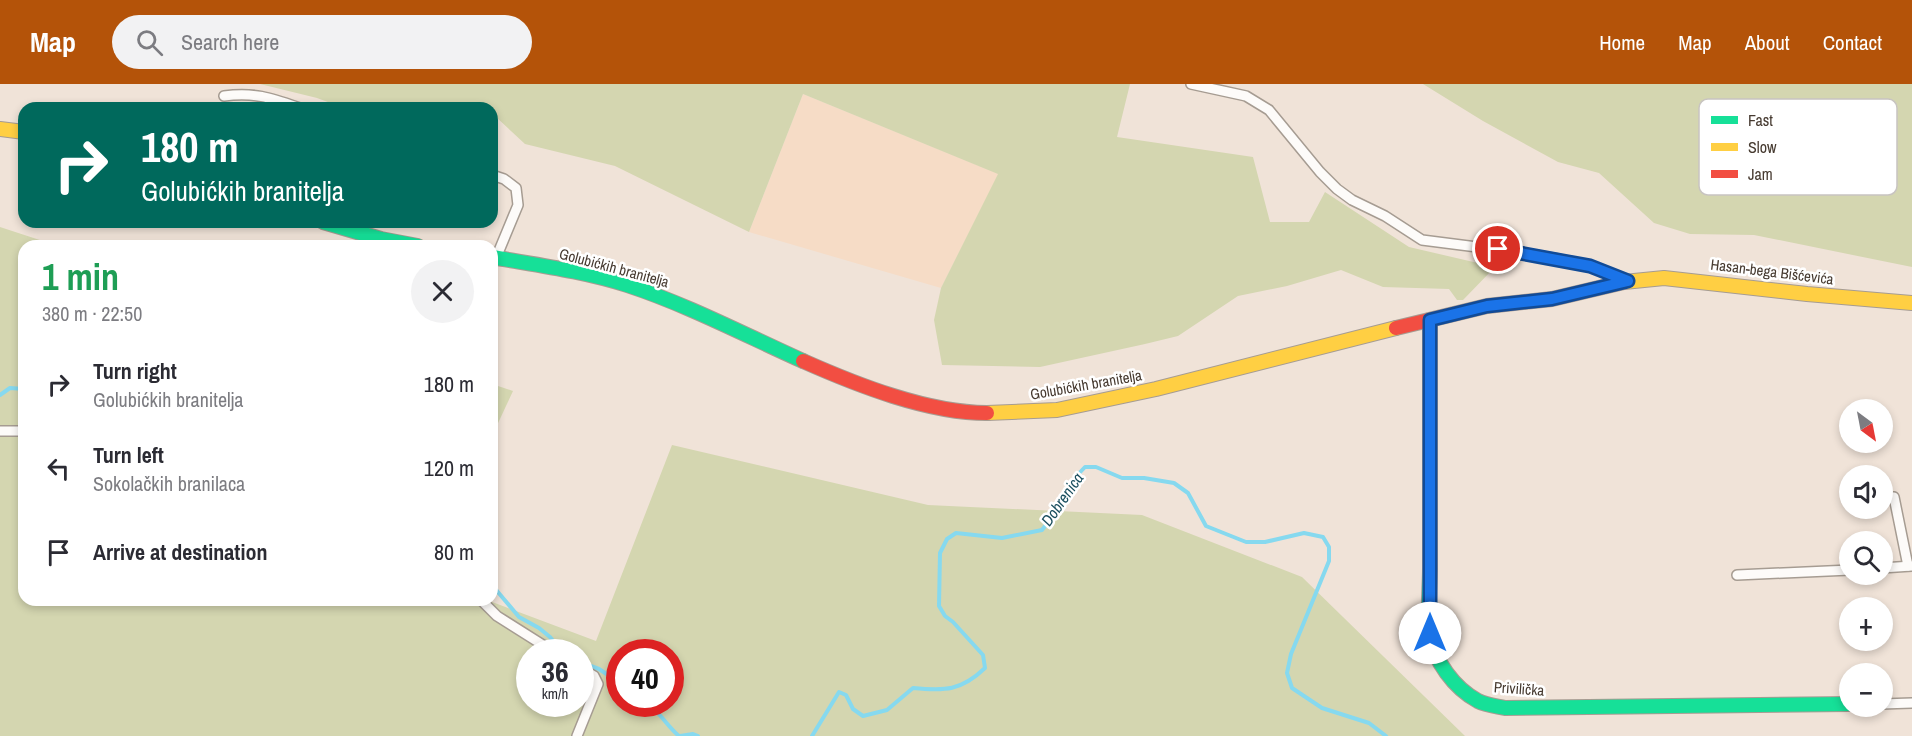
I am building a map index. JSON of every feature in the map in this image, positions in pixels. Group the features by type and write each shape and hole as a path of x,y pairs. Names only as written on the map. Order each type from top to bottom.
{"street":[{"path":"1191,84 1246,96 1269,110 1320,172 1338,189 1422,240 1558,259 1590,266 1628,281"},
{"path":"224,96 263,95 283,102"},
{"path":"0,129 18,131"},
{"path":"498,177 516,188 518,205 498,248"},
{"path":"343,228 386,240"},
{"name":"Golubićkih branitelja","path":"498,258 572,271 625,284 683,305 856,384 926,404 971,413 1057,410 1156,389 1487,306 1552,299 1628,281"},
{"name":"Hasan-bega Bišćevića","path":"1628,281 1687,279 1807,294 1912,303"},
{"name":"Privilička","path":"1430,320 1430,633 1432,648 1439,663 1462,690 1476,700 1505,708 1839,704"},
{"path":"0,431 18,431"},
{"path":"1893,567 1910,566 1894,496"},
{"path":"1737,575 1839,570"},
{"path":"487,606 497,616 533,639"},
{"path":"594,676 598,684 594,694"},
{"path":"1893,704 1912,703"},
{"path":"577,736 585,717"}],"shaded area":[{"path":"803,94 999,174 941,288 749,232"}],"green space":[{"path":"260,84 1130,84 1117,137 1253,157 1270,222 1309,222 1325,192 1409,247 1495,267 1463,300 1457,300 1449,289 1383,287 1341,270 1287,286 1238,296 1178,336 1145,344 1040,367 942,365 934,320 941,288 998,174 803,94 749,232 615,166 525,144 498,119 498,102 328,102"},
{"path":"1423,84 1912,84 1912,267 1754,235 1690,234 1654,223 1599,173 1558,162 1483,121"},
{"path":"0,227 40,240 18,240 18,606 498,606 498,604 591,639 516,639 516,717 594,717 594,640 596,641 672,445 928,505 1142,515 1302,577 1465,736 0,736"},
{"path":"498,386 513,391 498,423"}],"waterway":[{"name":"Dobrenica","path":"0,395 10,388 18,389"},
{"name":"Dobrenica","path":"812,736 839,692 846,695 853,709 863,716 887,710 913,688 952,688 968,681 985,668 983,655 945,616 939,606 940,553 947,539 956,533 1002,538 1042,530 1052,517 1069,484 1085,467 1096,467 1122,478 1144,478 1174,483 1188,493 1206,526 1246,542 1265,542 1304,533 1323,537 1329,547 1329,561 1291,654 1287,673 1292,688 1322,708 1369,723 1386,736"},
{"name":"Dobrenica","path":"498,592 519,617 539,628 552,639"},
{"name":"Dobrenica","path":"594,667 606,674"},
{"name":"Dobrenica","path":"661,717 679,736"},
{"name":"Dobrenica","path":"680,736 693,734 698,736"}],"traffic: fast":[{"path":"343,228 386,240"},
{"path":"498,258 577,272 627,285 694,311 803,361"},
{"path":"1430,568 1429,626 1432,644 1446,673 1461,689 1484,704 1505,708 1839,704"}],"traffic: slow":[{"path":"0,129 18,131"},
{"path":"1624,282 1664,278 1912,303"},
{"path":"1430,320 1430,568"},
{"path":"987,413 1057,410 1156,389 1396,328"}],"traffic: jam":[{"path":"1396,328 1487,306 1552,299 1624,282"},
{"path":"803,361 869,388 917,403 964,412 987,413"}],"route":[{"path":"1430,633 1430,320 1487,306 1552,299 1628,281 1590,266 1498,249"}]}
